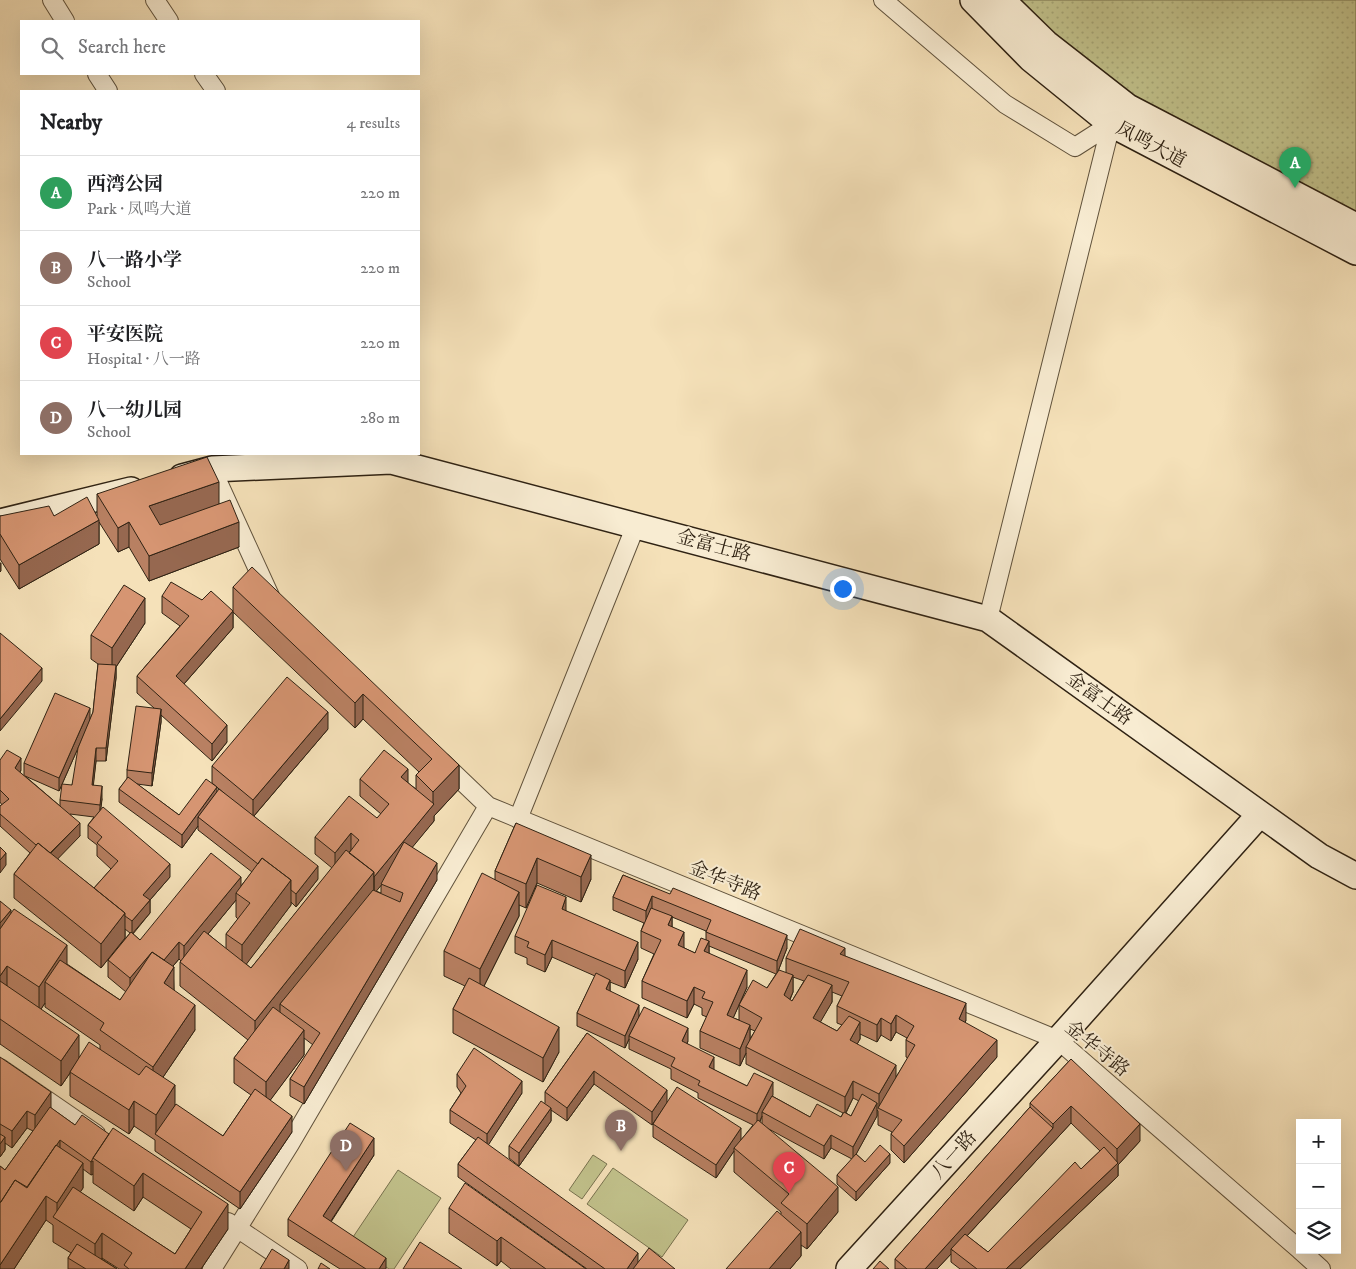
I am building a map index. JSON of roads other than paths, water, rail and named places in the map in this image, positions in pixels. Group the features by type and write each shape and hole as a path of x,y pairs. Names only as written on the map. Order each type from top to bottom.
{"street":[{"path":"52,0 64,20"},
{"path":"155,0 168,20"},
{"path":"884,0 1005,104 1075,147 1111,124"},
{"name":"凤鸣大道","path":"973,0 1031,59 1111,124 1356,252"},
{"name":"凤鸣大道","path":"1002,0 1046,43 1128,108 1356,226"},
{"path":"98,75 107,90"},
{"path":"205,75 215,90"},
{"path":"988,619 1111,124"},
{"name":"金富士路","path":"0,522 212,469 392,457 636,526 988,619 1319,856 1356,876"},
{"path":"212,469 271,598 278,605"},
{"path":"518,819 636,526"},
{"name":"金华寺路","path":"432,753 488,806 1058,1040 1296,1247"},
{"path":"212,1269 290,1144 488,806"},
{"name":"八一路","path":"849,1269 1058,1040 1260,814"},
{"path":"0,1068 114,1146"},
{"path":"213,1211 298,1269"},
{"name":"金华寺路","path":"1304,1254 1321,1269"}],"place":[{"name":"西湾公园","path":"1295,188"},
{"name":"八一路小学","path":"621,1151"},
{"name":"八一幼儿园","path":"346,1171"},
{"name":"平安医院","path":"789,1193"}]}
